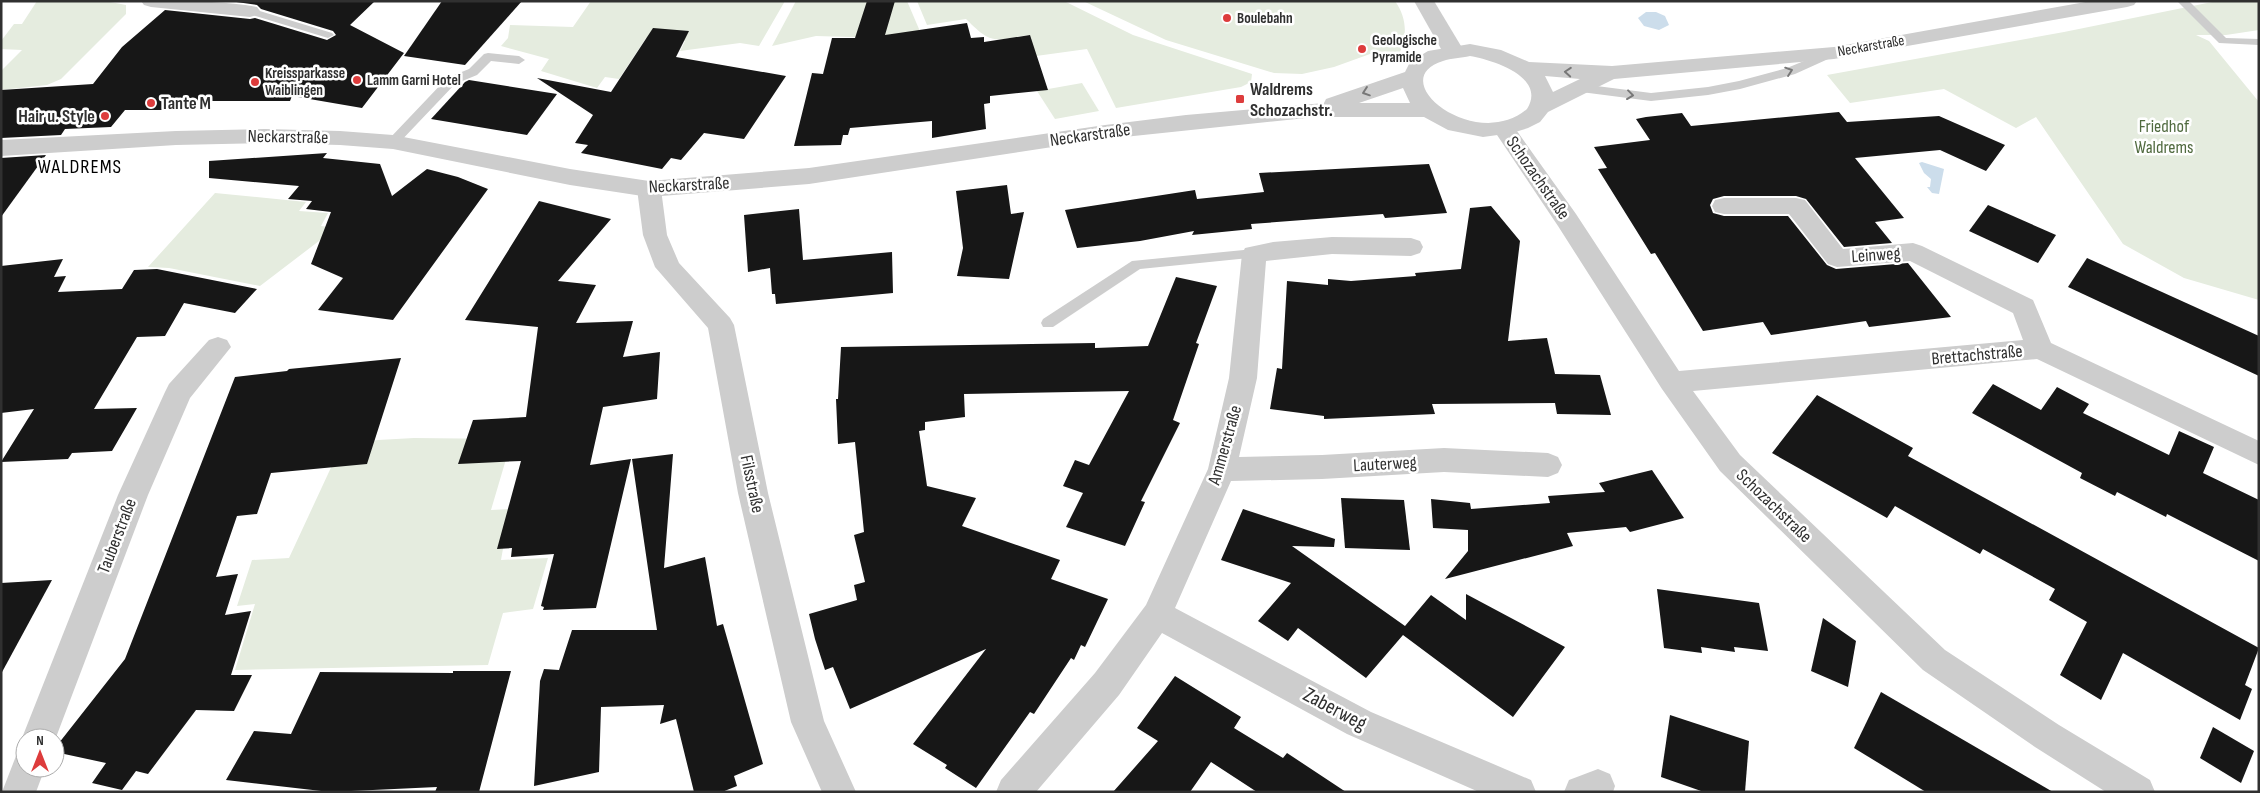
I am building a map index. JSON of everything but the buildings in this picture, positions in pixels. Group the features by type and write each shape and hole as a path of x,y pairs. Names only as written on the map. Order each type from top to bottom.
{"street":[{"path":"151,1 250,11"},
{"path":"1424,1 1453,51"},
{"name":"Neckarstraße","path":"1524,68 1612,73 1834,53 2127,1"},
{"path":"1470,50 1492,53 1524,68 1536,80 1542,92 1540,107 1531,118 1521,124 1504,129 1466,128 1439,118 1427,110 1414,94 1412,86 1413,77 1423,62 1439,54 1453,51 1470,50"},
{"name":"Neckarstraße","path":"1540,107 1612,73"},
{"name":"Neckarstraße","path":"1316,110 1413,77"},
{"name":"Neckarstraße","path":"1,148 176,138 265,136 393,142 570,177 649,189 809,176 1105,132 1316,110 1427,110"},
{"name":"Schozachstraße","path":"1504,129 1567,220 1672,382 1730,463 1934,660 2047,736 2138,792"},
{"name":"Filsstraße","path":"649,189 655,235 668,267 722,325 753,493 808,722 840,792"},
{"name":"Leinweg","path":"1724,206 1796,206 1837,258 1912,252 2024,307 2040,349"},
{"path":"1254,254 1350,245 1382,244 1411,247"},
{"name":"Ammerstraße","path":"1013,792 1107,684 1157,614 1222,469 1243,378 1254,254"},
{"name":"Tauberstraße","path":"43,728 132,495 178,392 218,347"},
{"name":"Brettachstraße","path":"1672,382 2040,349 2259,454"},
{"name":"Lauterweg","path":"1222,469 1322,467 1444,460 1548,465"},
{"name":"Zaberweg","path":"1157,614 1359,723 1519,792"},
{"path":"19,792 24,778"}],"lane":[{"path":"2182,1 2223,41 2259,42"},
{"path":"250,11 328,35"},
{"path":"1581,88 1651,97 1708,91 1740,86 1791,71 1834,53"},
{"path":"393,142 451,81 473,72 488,57 518,60"},
{"path":"1048,323 1137,264 1254,254"}],"green space":[{"path":"37,1 105,1 126,5 126,14 61,79 47,85 1,90 1,71 22,50 1,49 1,41 14,24 22,24"},
{"path":"591,1 785,1 759,46 740,43 680,51 685,41 646,38 619,79 605,77 597,88 541,71 549,59 501,46 508,38 510,25 573,27"},
{"path":"796,1 907,1 919,29 918,39 816,36 772,46"},
{"path":"917,1 1064,1 1133,35 1252,74 1251,82 1241,87 1116,108 1087,49 1036,56 1029,35 994,39 982,34 966,19 927,25"},
{"path":"1083,1 1395,1 1404,19 1405,32 1400,52 1370,54 1334,67 1302,74 1274,73 1166,40"},
{"name":"Friedhof Waldrems","path":"2217,1 2259,1 2259,30 2226,35 2196,35 2209,41 2259,102 2259,300 2184,278 2123,244 2036,117 2016,128 1944,89 1850,103 1827,75 2064,32"},
{"path":"1082,83 1099,111 1055,119 1037,91"},
{"path":"215,193 306,202 299,211 328,213 321,226 336,228 260,286 169,268 148,267"},
{"path":"414,438 512,439 491,510 510,509 501,560 548,558 533,609 503,613 488,665 235,670 255,604 237,606 252,560 289,558 341,446 378,440"}],"water":[{"path":"1646,12 1656,12 1665,16 1669,25 1659,30 1644,26 1638,18"},
{"path":"1922,162 1944,169 1939,194 1932,193 1927,187 1930,187 1931,179 1924,173 1919,163"}],"place":[{"name":"Boulebahn","path":"1227,18"},
{"name":"Geologische Pyramide","path":"1362,49"},
{"name":"Lamm Garni Hotel","path":"357,80"},
{"name":"Kreissparkasse Waiblingen","path":"255,82"},
{"name":"Waldrems Schozachstr.","path":"1240,99"},
{"name":"Tante M","path":"151,103"},
{"name":"Hair u. Style","path":"105,116"}],"district":[{"name":"WALDREMS","path":"80,167"}]}
